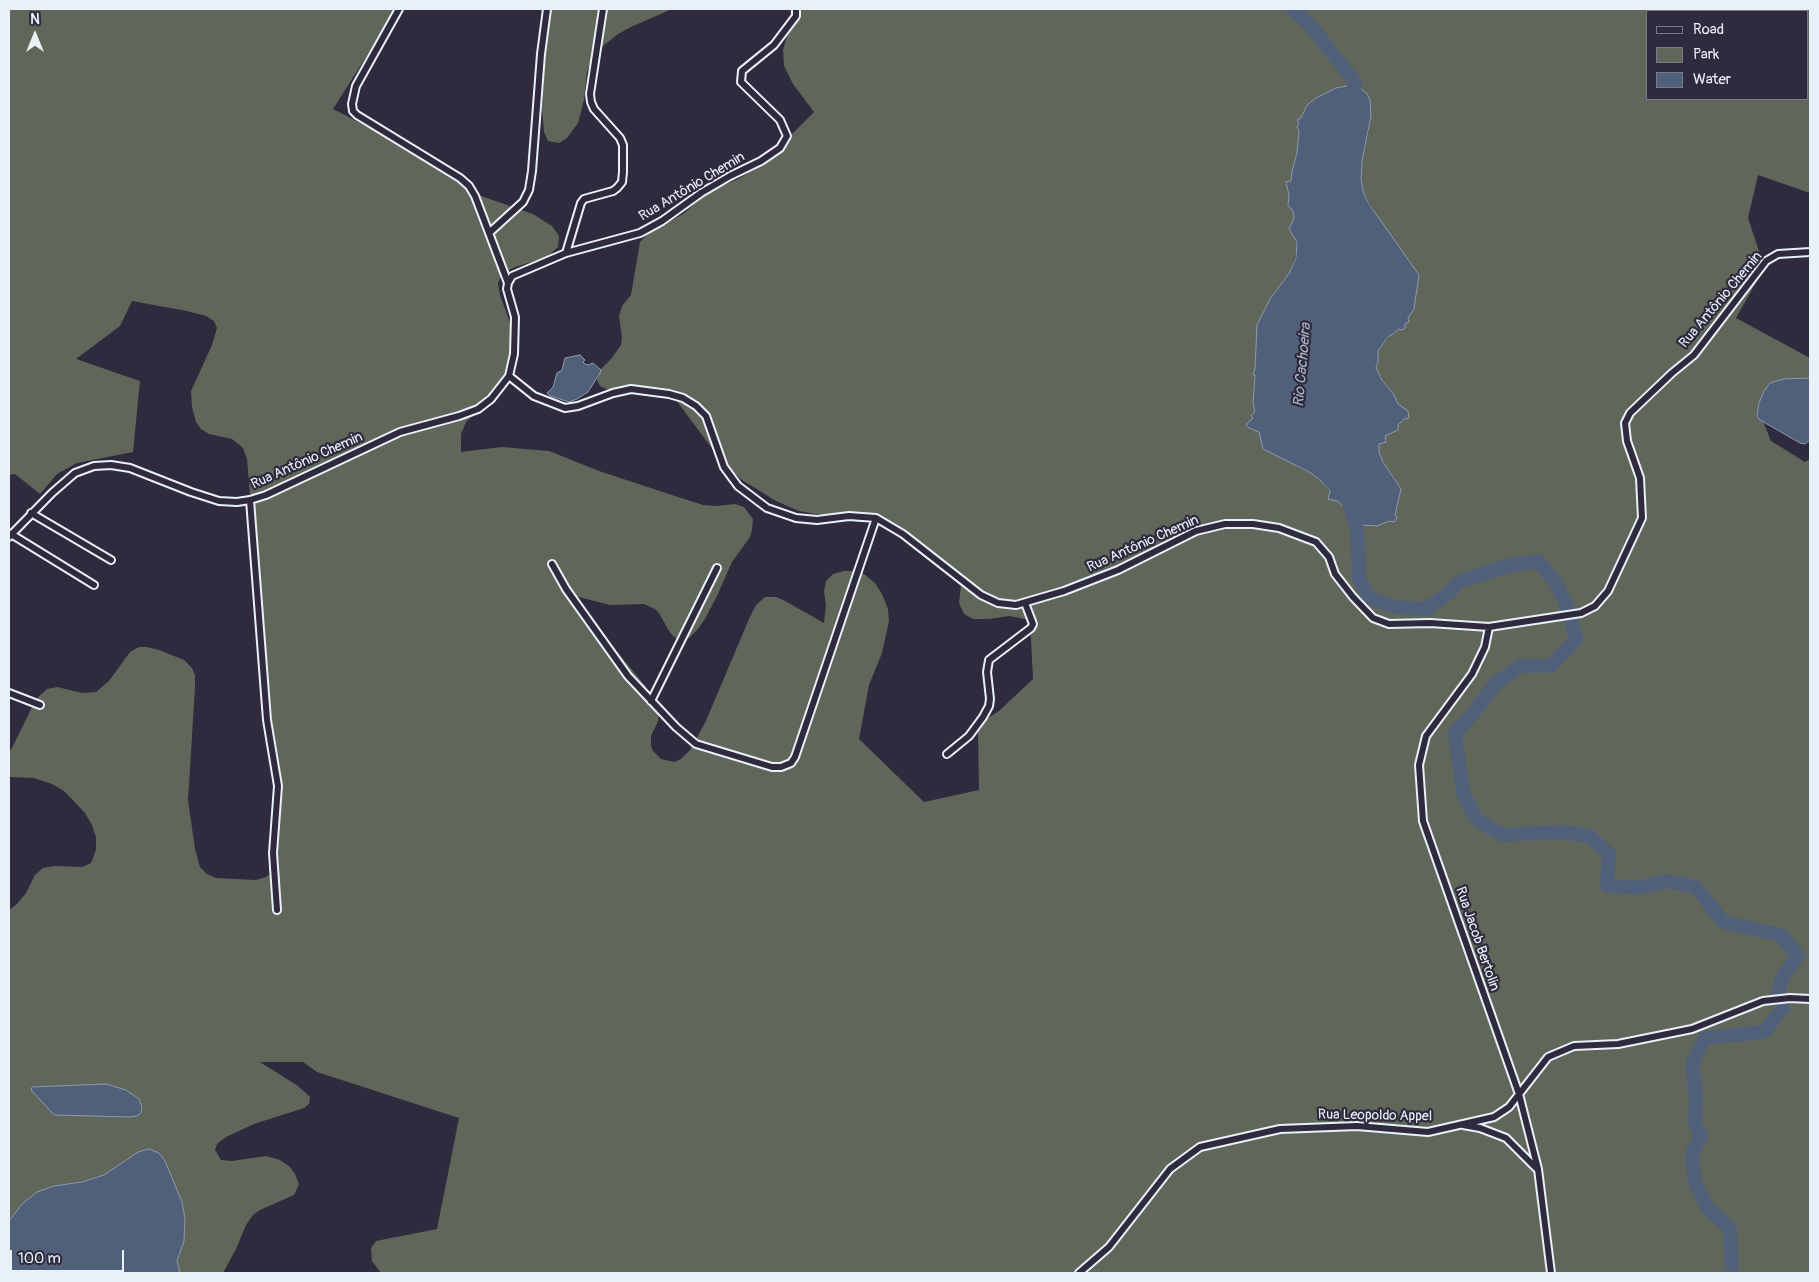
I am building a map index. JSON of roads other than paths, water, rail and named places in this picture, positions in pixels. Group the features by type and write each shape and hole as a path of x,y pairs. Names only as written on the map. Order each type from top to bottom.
{"street":[{"path":"399,9 356,86 352,104 353,111 460,178 469,186 475,196 508,283"},
{"path":"489,234 523,202 529,190 541,54 547,9"},
{"path":"566,253 584,198 613,191 622,182 624,172 623,145 620,138 594,109 591,102 590,94 603,9"},
{"name":"Rua Antônio Chemin","path":"10,536 31,513 75,473 94,466 112,464 130,468 191,492 220,500 237,502 266,495 400,432 459,416 478,408 491,399 509,376 514,354 515,317 507,290 512,276 566,253 640,233 662,221 708,189 761,161 780,148 787,136 780,120 742,82 742,71 774,45 796,16 796,9"},
{"name":"Rua Antônio Chemin","path":"509,376 534,396 565,408 578,406 613,393 631,389 683,398 696,406 706,416 724,467 738,486 767,508 796,518 817,520 849,516 876,518 904,534 981,595 998,603 1016,605 1064,591 1118,570 1196,531 1225,524 1253,524 1279,528 1316,542 1329,557 1335,574 1373,618 1389,624 1430,623 1489,627 1581,613 1595,606 1608,592 1642,518 1640,478 1627,441 1625,423 1630,413 1694,355 1766,261 1778,254 1810,252"},
{"path":"250,500 267,720 278,786 274,852 277,910"},
{"path":"31,513 111,560"},
{"path":"552,564 572,597 628,676 696,744 772,767 782,767 791,763 795,757 876,518"},
{"path":"10,536 94,585"},
{"path":"651,701 718,568"},
{"path":"947,754 969,736 984,717 989,706 987,672 989,660 1031,628 1032,624 1025,602"},
{"name":"Rua Jacob Bertolin","path":"1489,627 1485,647 1472,674 1426,736 1419,765 1422,821 1519,1094 1538,1169 1551,1273"},
{"path":"9,693 40,705"},
{"name":"Rua Leopoldo Appel","path":"1080,1273 1109,1247 1170,1169 1200,1147 1280,1129 1357,1126 1428,1132 1494,1116 1508,1107 1548,1057 1574,1046 1618,1044 1692,1029 1763,1001 1790,998 1810,999"},
{"path":"1459,1124 1480,1128 1506,1138 1538,1169"}],"water":[{"path":"1347,86 1360,88 1367,94 1370,100 1371,116 1362,161 1361,180 1364,194 1419,275 1414,309 1408,318 1409,322 1405,324 1405,328 1399,329 1387,338 1378,351 1376,367 1381,379 1394,395 1398,404 1408,411 1409,418 1404,419 1398,425 1398,430 1385,436 1386,442 1379,444 1379,452 1383,462 1401,489 1395,515 1397,518 1394,522 1389,521 1377,526 1361,525 1359,520 1353,516 1347,516 1344,507 1337,501 1328,499 1330,491 1321,481 1311,473 1263,449 1259,432 1246,425 1253,418 1251,416 1255,411 1253,403 1255,375 1253,375 1255,369 1257,325 1270,299 1290,272 1296,257 1297,242 1289,229 1294,218 1293,211 1288,205 1289,195 1286,182 1291,181 1297,153 1299,131 1297,127 1299,123 1297,120 1301,118 1307,105 1316,98 1336,88"},
{"path":"580,355 585,360 583,362 585,364 593,363 601,370 588,392 569,402 550,396 547,393 553,387 557,373 562,370 565,358"},
{"path":"1810,378 1810,440 1805,444 1760,420 1757,416 1759,403 1770,383 1783,379"},
{"path":"106,1084 126,1090 139,1099 142,1107 141,1113 137,1116 129,1117 54,1115 31,1090 32,1087"},
{"path":"149,1149 159,1153 165,1161 182,1202 185,1219 184,1241 177,1261 180,1273 9,1273 9,1221 22,1204 37,1192 54,1186 82,1182 104,1175 138,1152"}],"waterway":[{"name":"Rio Cachoeira","path":"1293,9 1310,25 1355,82 1352,94 1345,102"},
{"name":"Rio Cachoeira","path":"1348,499 1357,530 1359,578 1369,598 1395,607 1426,609 1450,592 1458,582 1508,566 1538,561 1556,583 1568,609 1576,639 1551,666 1520,666 1496,683 1476,710 1455,733 1463,793 1476,819 1503,835 1563,832 1589,836 1609,854 1607,885 1639,888 1667,881 1696,887 1723,922 1781,935 1798,956 1782,977 1778,994"},
{"name":"Rio Cachoeira","path":"1732,1273 1730,1229 1707,1207 1695,1182 1692,1153 1701,1136 1695,1124 1696,1098 1692,1063 1705,1038 1764,1032 1783,1008 1781,1000"}]}
